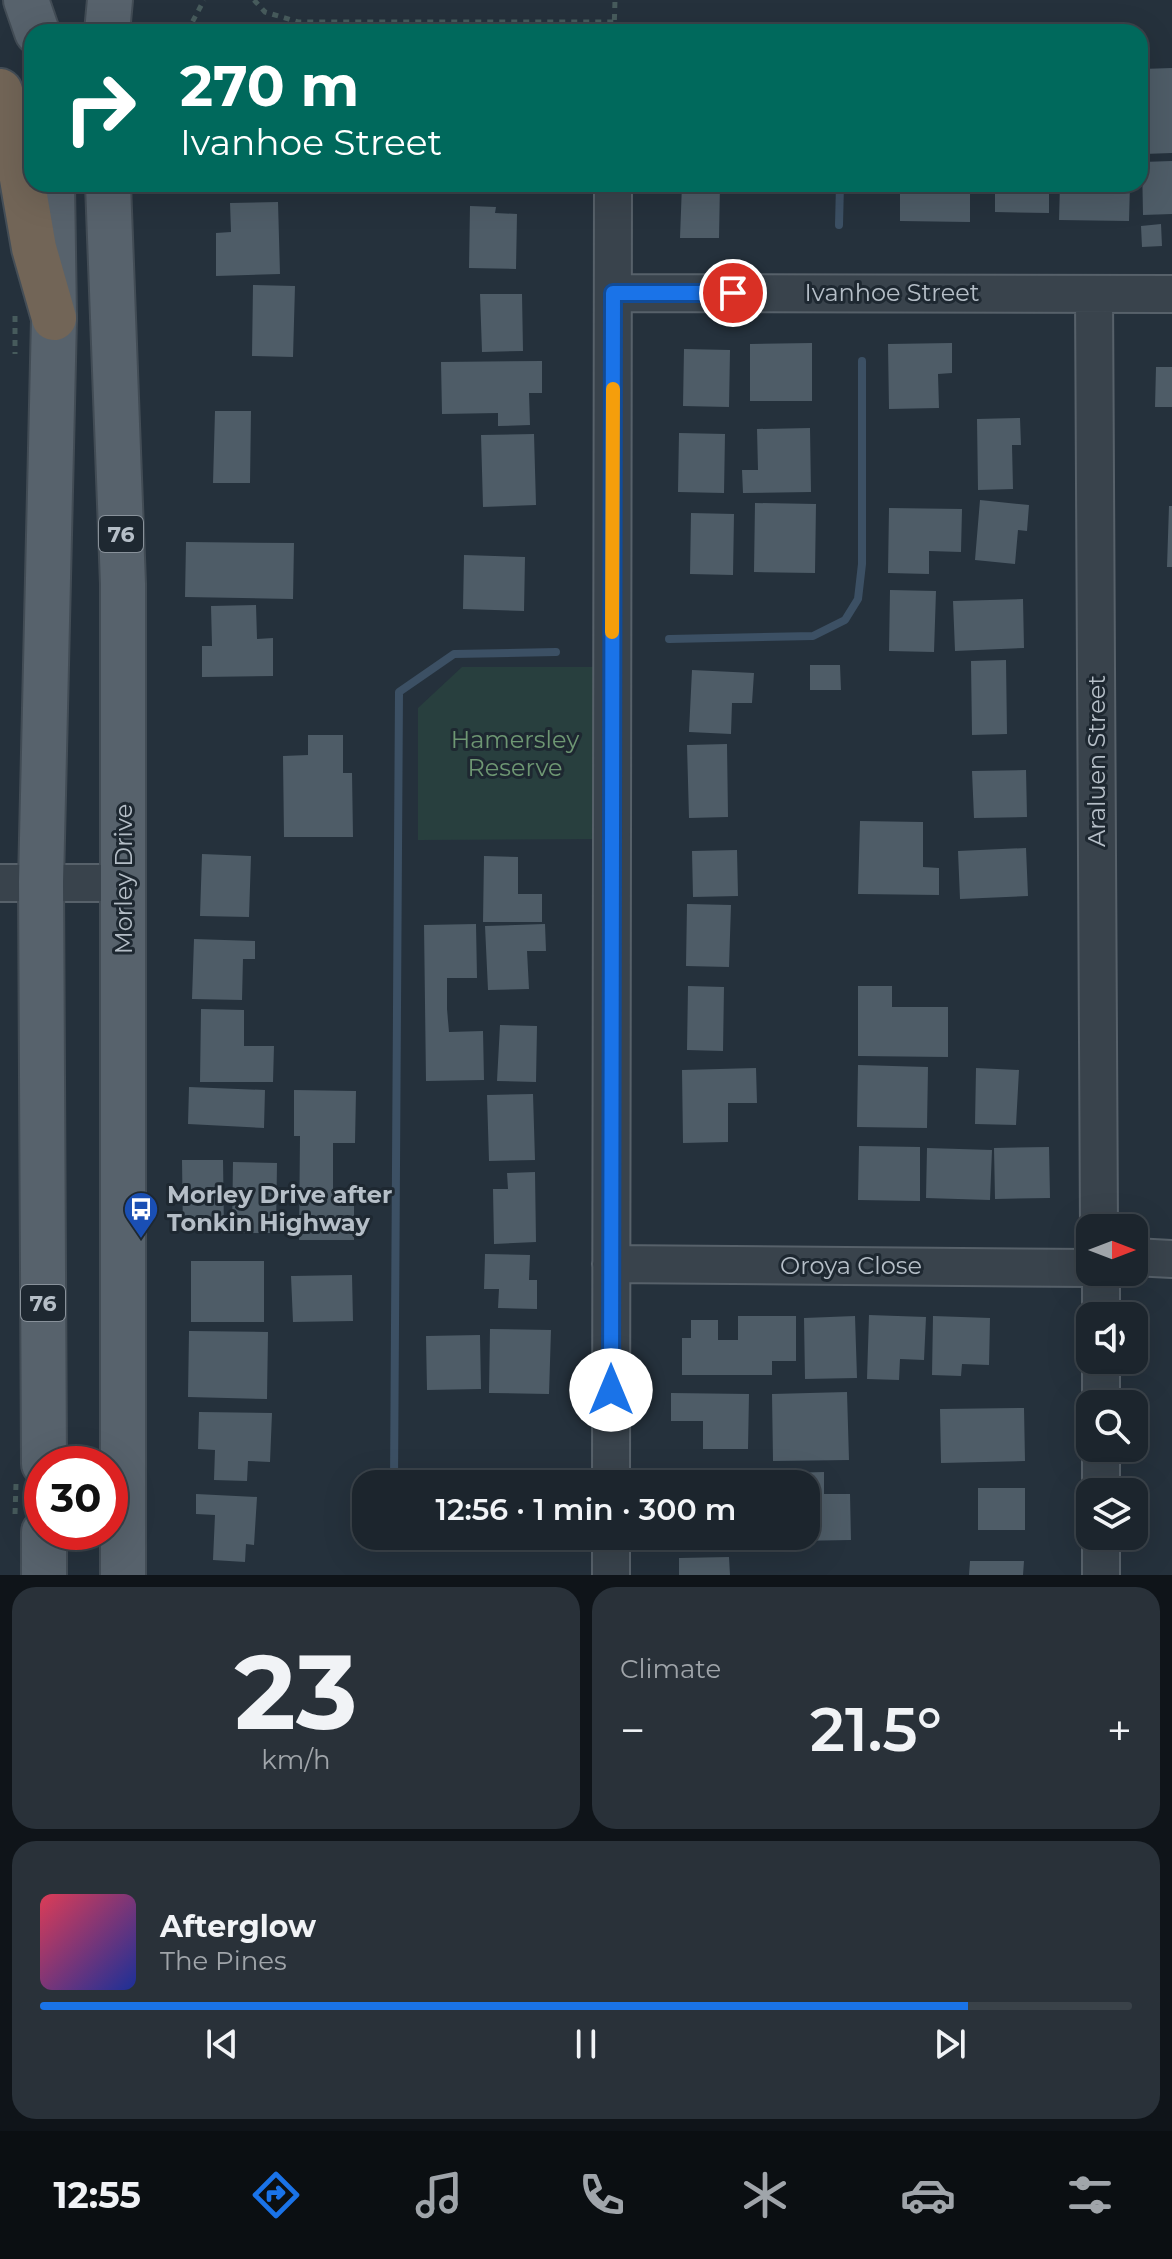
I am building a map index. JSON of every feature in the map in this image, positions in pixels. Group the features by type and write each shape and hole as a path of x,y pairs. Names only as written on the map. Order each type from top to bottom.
{"highway":[{"path":"0,91 15,138 24,190"},
{"path":"24,192 34,248 54,318"}],"main road":[{"path":"26,0 34,24"},
{"path":"108,24 110,0"},
{"name":"76","path":"43,1446 21,882 54,318 52,192"},
{"name":"Morley Drive","path":"108,192 123,584 123,1575"},
{"path":"44,1550 44,1575"}],"street":[{"path":"611,1470 613,192"},
{"name":"Ivanhoe Street","path":"613,293 1172,294"},
{"name":"Araluen Street","path":"1094,294 1099,1214"},
{"path":"21,882 124,883"},
{"path":"1148,1258 1172,1259"},
{"name":"Oroya Close","path":"611,1264 1076,1268"},
{"path":"611,1550 611,1575"},
{"path":"1101,1550 1101,1575"}],"path":[{"path":"191,24 204,0"},
{"path":"254,0 265,12 298,22 614,22 615,0"}],"green space":[{"name":"Hamersley Reserve","path":"462,667 612,667 612,839 418,840 418,708"}],"building":[{"path":"1172,68 1172,153 1148,154 1148,69"},
{"path":"1172,161 1172,214 1143,215 1143,192 1148,192 1148,162"},
{"path":"682,192 720,192 719,238 680,238"},
{"path":"900,192 970,192 970,222 900,221"},
{"path":"995,192 1049,192 1049,213 995,212"},
{"path":"1060,192 1130,192 1129,221 1059,220"},
{"path":"278,202 280,274 216,276 216,233 231,232 230,203"},
{"path":"470,206 496,207 495,213 517,214 516,269 469,268"},
{"path":"1161,224 1162,246 1142,247 1141,226"},
{"path":"253,285 295,286 293,357 252,356"},
{"path":"480,294 522,294 523,351 482,352"},
{"path":"812,343 812,401 750,401 750,344"},
{"path":"952,343 952,373 938,374 939,408 889,409 888,344"},
{"path":"684,349 730,350 729,407 683,406"},
{"path":"542,361 542,393 529,393 530,425 498,426 498,413 442,414 441,362"},
{"path":"1156,367 1172,367 1172,407 1155,407"},
{"path":"215,411 251,411 250,483 213,483"},
{"path":"1020,418 1021,445 1012,445 1013,489 978,490 977,419"},
{"path":"810,428 811,492 743,493 742,470 758,470 757,429"},
{"path":"679,433 725,434 724,493 678,492"},
{"path":"534,434 536,505 483,507 481,435"},
{"path":"980,500 1029,505 1027,531 1018,530 1015,564 975,560"},
{"path":"755,503 816,504 815,573 754,572"},
{"path":"1169,506 1172,506 1172,567 1167,567"},
{"path":"889,508 962,509 961,552 929,551 929,574 888,573"},
{"path":"691,513 734,514 733,575 690,574"},
{"path":"186,542 294,543 293,599 185,597"},
{"path":"464,555 525,557 524,611 463,609"},
{"path":"890,590 936,591 934,652 889,651"},
{"path":"1023,599 1024,648 955,651 953,601"},
{"path":"256,605 257,639 273,638 273,676 202,677 202,646 212,646 211,606"},
{"path":"1006,660 1007,734 972,735 971,661"},
{"path":"810,665 840,665 841,690 810,690"},
{"path":"692,670 754,673 752,703 732,703 731,734 689,732"},
{"path":"308,735 343,735 343,773 352,773 353,837 284,837 283,756 308,755"},
{"path":"727,744 728,817 689,818 687,745"},
{"path":"1026,770 1027,817 974,818 972,771"},
{"path":"860,821 923,822 923,867 939,868 939,895 858,894"},
{"path":"1026,848 1028,896 960,899 958,851"},
{"path":"737,850 738,896 693,897 692,851"},
{"path":"202,854 251,856 249,917 200,916"},
{"path":"484,856 518,857 518,894 542,894 542,922 483,922"},
{"path":"687,904 731,905 729,967 686,966"},
{"path":"476,924 477,978 447,978 447,1009 449,1032 483,1031 484,1080 426,1081 424,925"},
{"path":"545,924 546,951 527,951 529,989 488,990 485,926"},
{"path":"194,939 255,941 255,959 243,959 242,1000 192,999"},
{"path":"688,986 724,987 723,1051 687,1050"},
{"path":"858,986 892,986 892,1007 948,1007 948,1057 858,1056"},
{"path":"201,1009 244,1010 244,1046 274,1046 273,1082 200,1082"},
{"path":"500,1025 537,1026 536,1082 497,1081"},
{"path":"858,1065 928,1067 927,1128 857,1127"},
{"path":"756,1068 757,1103 728,1103 728,1142 683,1143 682,1070"},
{"path":"976,1068 1019,1070 1016,1125 975,1124"},
{"path":"189,1087 265,1090 264,1128 188,1124"},
{"path":"294,1090 356,1091 355,1143 333,1143 333,1190 354,1190 354,1240 299,1240 300,1136 294,1136"},
{"path":"533,1094 535,1160 489,1161 487,1095"},
{"path":"859,1146 920,1147 920,1201 858,1200"},
{"path":"1049,1147 1050,1198 995,1199 994,1148"},
{"path":"927,1148 992,1150 990,1200 926,1198"},
{"path":"182,1160 223,1160 224,1231 183,1232"},
{"path":"233,1162 277,1163 276,1233 232,1233"},
{"path":"535,1172 536,1242 494,1244 493,1189 508,1189 507,1173"},
{"path":"485,1254 530,1255 529,1280 537,1280 537,1309 498,1308 499,1289 484,1289"},
{"path":"191,1261 264,1261 264,1322 191,1322"},
{"path":"352,1275 353,1321 293,1322 291,1276"},
{"path":"869,1315 926,1317 924,1360 900,1359 899,1380 867,1379"},
{"path":"738,1316 796,1316 796,1361 772,1361 772,1375 682,1375 682,1338 691,1338 691,1320 718,1320 718,1340 738,1340"},
{"path":"855,1316 857,1378 805,1379 804,1318"},
{"path":"933,1316 990,1318 989,1365 962,1364 961,1376 932,1375"},
{"path":"490,1329 551,1330 549,1394 489,1393"},
{"path":"189,1331 268,1332 267,1399 188,1397"},
{"path":"480,1335 481,1389 427,1390 426,1336"},
{"path":"847,1392 849,1460 773,1461 772,1394"},
{"path":"671,1393 749,1394 748,1449 703,1449 703,1421 671,1421"},
{"path":"1024,1408 1025,1461 941,1463 940,1409"},
{"path":"199,1412 272,1413 270,1462 248,1461 247,1481 214,1480 215,1450 198,1449"},
{"path":"820,1472 824,1472 824,1494 850,1494 851,1540 820,1541"},
{"path":"978,1488 1025,1488 1025,1530 978,1530"},
{"path":"196,1494 257,1497 254,1545 246,1544 245,1562 213,1560 215,1515 196,1514"},
{"path":"729,1557 730,1575 679,1575 679,1558"},
{"path":"970,1561 1024,1561 1023,1575 969,1575"}],"waterway":[{"path":"839,225 840,192"},
{"path":"669,639 813,636 845,620 858,599 862,564 862,361"},
{"path":"394,1470 399,692 454,654 556,652"}],"slow traffic":[{"path":"612,632 613,389"}],"place":[{"name":"Morley Drive after Tonkin Highway","path":"141,1240"}],"route":[{"path":"611,1390 613,293 733,293"}]}
